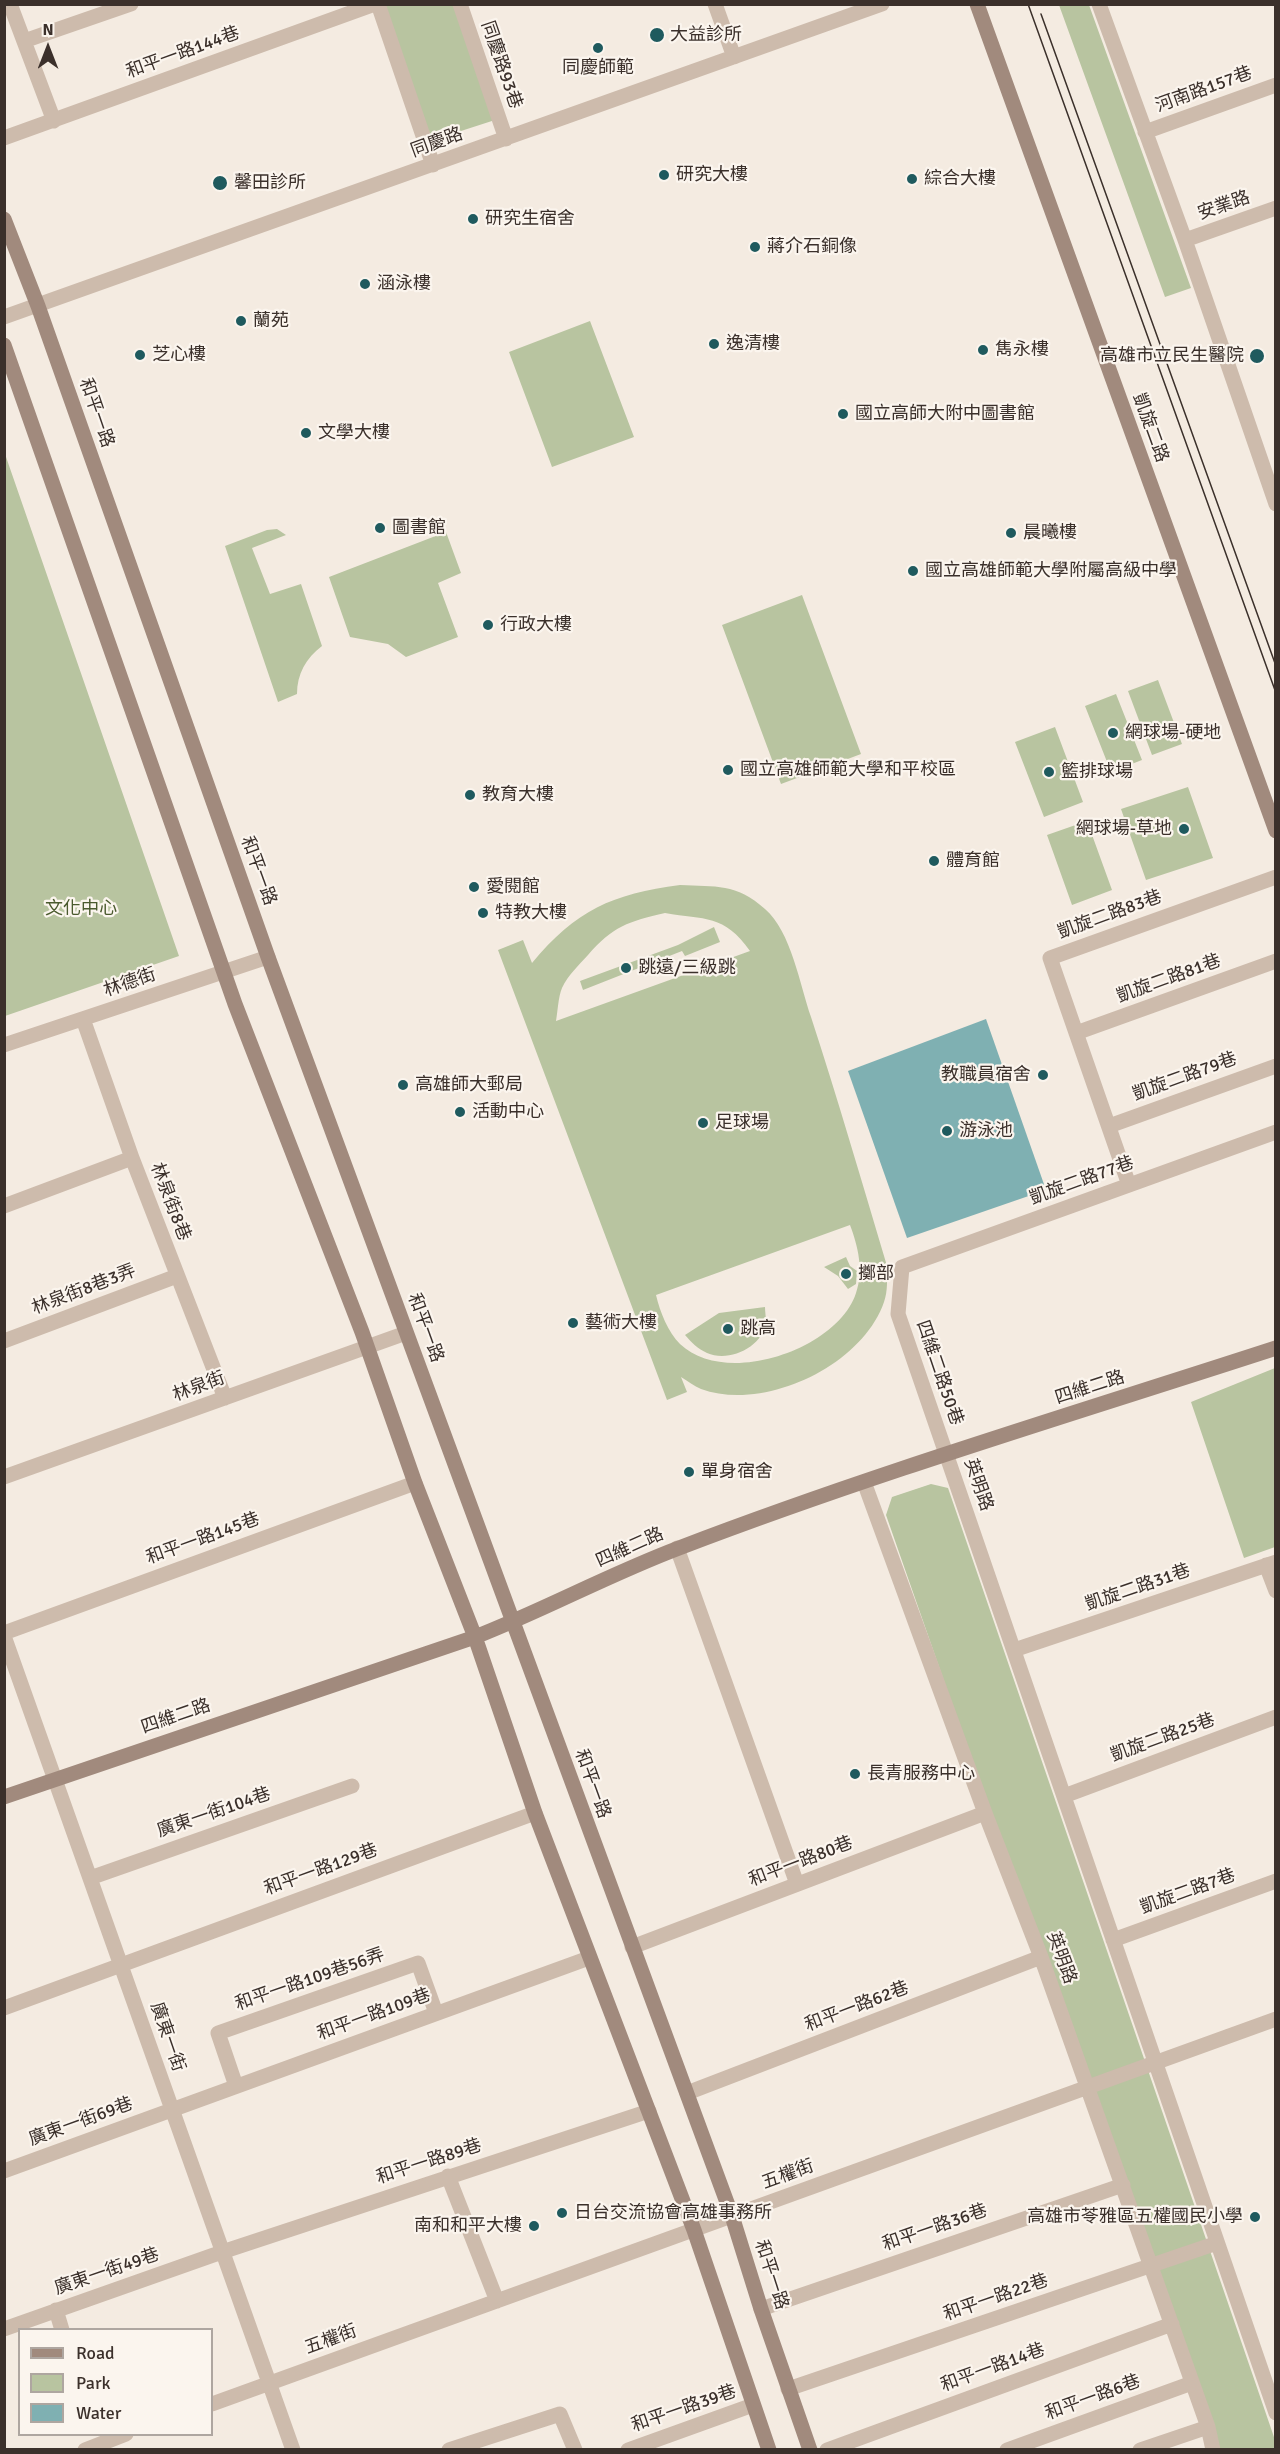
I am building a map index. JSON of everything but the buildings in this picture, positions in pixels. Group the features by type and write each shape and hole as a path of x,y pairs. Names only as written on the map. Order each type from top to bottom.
{"street":[{"path":"10,4 54,121"},
{"path":"24,41 130,4"},
{"path":"377,4 433,165"},
{"name":"和平一路144巷","path":"4,138 377,4"},
{"name":"同慶路93巷","path":"460,4 506,139"},
{"path":"716,4 734,57"},
{"name":"同慶路","path":"4,317 882,4"},
{"name":"凱旋二路","path":"976,4 1275,831"},
{"path":"1099,4 1185,240 1275,504"},
{"name":"河南路157巷","path":"1145,132 1275,85"},
{"name":"安業路","path":"1185,240 1275,208"},
{"name":"和平一路","path":"4,219 38,306 268,957 732,2216 761,2309 810,2450"},
{"path":"4,345 223,972 367,1347 475,1637 535,1813 694,2229 769,2450"},
{"name":"凱旋二路83巷","path":"1130,1185 1050,958 1275,877"},
{"name":"林德街","path":"4,1045 268,957"},
{"name":"凱旋二路81巷","path":"1076,1033 1275,961"},
{"name":"林泉街8巷","path":"83,1019 132,1158 225,1398"},
{"name":"凱旋二路79巷","path":"1109,1126 1275,1065"},
{"name":"凱旋二路77巷","path":"902,1267 1275,1132"},
{"path":"4,1206 132,1158"},
{"name":"四維二路50巷","path":"902,1267 898,1314 947,1455"},
{"name":"林泉街8巷3弄","path":"4,1341 177,1276"},
{"name":"林泉街","path":"4,1477 406,1333"},
{"name":"四維二路","path":"4,1797 475,1637 512,1623 677,1548 864,1482 1275,1348"},
{"name":"英明路","path":"947,1455 1275,2413"},
{"name":"英明路","path":"864,1482 985,1813 1041,1957 1208,2427 1213,2450"},
{"name":"和平一路145巷","path":"4,1634 416,1483"},
{"path":"677,1548 797,1884"},
{"path":"1271,1563 1275,1591"},
{"name":"凱旋二路31巷","path":"1014,1650 1271,1563"},
{"name":"廣東一街","path":"4,1634 293,2450"},
{"name":"凱旋二路25巷","path":"1064,1796 1275,1717"},
{"name":"廣東一街104巷","path":"90,1878 352,1786"},
{"name":"和平一路129巷","path":"4,2008 535,1813"},
{"name":"和平一路80巷","path":"632,1947 985,1813"},
{"name":"凱旋二路7巷","path":"1113,1940 1275,1881"},
{"name":"和平一路62巷","path":"687,2093 1041,1957"},
{"name":"和平一路109巷","path":"172,2110 589,1958"},
{"name":"和平一路109巷56弄","path":"236,2086 218,2033 418,1963 436,2013"},
{"name":"五權街","path":"213,2404 1275,2019"},
{"name":"廣東一街69巷","path":"4,2171 172,2110"},
{"name":"和平一路89巷","path":"222,2252 649,2111"},
{"path":"448,2176 496,2301"},
{"name":"和平一路36巷","path":"761,2309 1123,2185"},
{"name":"和平一路22巷","path":"788,2390 1217,2243"},
{"name":"廣東一街49巷","path":"4,2329 222,2252"},
{"path":"56,2310 61,2328"},
{"name":"和平一路14巷","path":"827,2450 1172,2324"},
{"name":"和平一路6巷","path":"1007,2450 1192,2383"},
{"name":"和平一路39巷","path":"628,2450 753,2405"},
{"path":"449,2450 560,2414 575,2450"},
{"path":"1140,2450 1208,2427"},
{"path":"85,2450 121,2436"}],"green space":[{"path":"384,5 455,5 495,120 430,141"},
{"path":"1059,5 1089,5 1191,288 1165,297"},
{"path":"590,321 634,437 552,467 509,352"},
{"name":"文化中心","path":"5,454 179,956 4,1016"},
{"path":"277,529 286,535 252,548 270,594 301,584 322,646 311,656 304,667 297,694 278,702 225,546 267,530"},
{"path":"446,532 461,573 438,583 458,637 406,657 388,644 350,637 329,577"},
{"path":"802,595 861,754 781,784 722,625"},
{"name":"網球場-硬地","path":"1158,680 1182,744 1152,755 1128,691"},
{"name":"網球場-硬地","path":"1116,694 1142,760 1111,772 1085,706"},
{"name":"籃排球場","path":"1055,727 1083,802 1044,817 1015,742"},
{"path":"1188,787 1213,858 1146,880 1121,809"},
{"name":"籃排球場","path":"1087,821 1112,890 1072,905 1047,835"},
{"name":"足球場","path":"680,885 725,888 735,891 765,909 782,931 798,975 887,1266 887,1289 884,1302 872,1325 855,1346 833,1364 808,1378 781,1388 753,1394 726,1394 701,1389 681,1377 687,1392 667,1400 498,950 523,940 532,963 548,945 580,917 615,900","holes":["665,913 703,918 722,925 741,939 750,951 556,1021 564,983 597,945 622,926","850,1225 859,1259 860,1276 856,1293 845,1313 827,1331 805,1345 778,1356 751,1362 724,1362 700,1357 680,1344 668,1328 656,1295"]},
{"name":"跳遠/三級跳","path":"714,927 720,942 685,956 682,951 583,990 580,981 678,945"},
{"name":"擲部","path":"846,1257 850,1266 857,1271 856,1284 848,1289 838,1276 824,1267"},
{"name":"跳高","path":"765,1307 764,1331 759,1339 744,1351 716,1356 695,1345 685,1335 719,1313"},
{"path":"1275,1368 1275,1547 1244,1558 1191,1402"},
{"path":"931,1484 948,1488 1275,2440 1275,2449 1212,2449 886,1515 892,1497"}],"water":[{"name":"游泳池","path":"986,1019 1046,1190 907,1238 848,1071"}],"tram line":[{"path":"1028,4 1276,693"},
{"path":"1041,14 1276,666"}],"place":[{"name":"大益診所","path":"657,35"},
{"name":"同慶師範","path":"598,48"},
{"name":"研究大樓","path":"664,175"},
{"name":"綜合大樓","path":"912,179"},
{"name":"馨田診所","path":"220,183"},
{"name":"研究生宿舍","path":"473,219"},
{"name":"蔣介石銅像","path":"755,247"},
{"name":"涵泳樓","path":"365,284"},
{"name":"蘭苑","path":"241,321"},
{"name":"逸清樓","path":"714,344"},
{"name":"雋永樓","path":"983,350"},
{"name":"芝心樓","path":"140,355"},
{"name":"高雄市立民生醫院","path":"1257,356"},
{"name":"國立高師大附中圖書館","path":"843,414"},
{"name":"文學大樓","path":"306,433"},
{"name":"圖書館","path":"380,528"},
{"name":"晨曦樓","path":"1011,533"},
{"name":"國立高雄師範大學附屬高級中學","path":"913,571"},
{"name":"行政大樓","path":"488,625"},
{"name":"網球場-硬地","path":"1113,733"},
{"name":"國立高雄師範大學和平校區","path":"728,770"},
{"name":"籃排球場","path":"1049,772"},
{"name":"教育大樓","path":"470,795"},
{"name":"網球場-草地","path":"1184,829"},
{"name":"體育館","path":"934,861"},
{"name":"愛閱館","path":"474,887"},
{"name":"特教大樓","path":"483,913"},
{"name":"跳遠/三級跳","path":"626,968"},
{"name":"教職員宿舍","path":"1043,1075"},
{"name":"高雄師大郵局","path":"403,1085"},
{"name":"活動中心","path":"460,1112"},
{"name":"足球場","path":"703,1123"},
{"name":"游泳池","path":"947,1131"},
{"name":"擲部","path":"846,1274"},
{"name":"藝術大樓","path":"573,1323"},
{"name":"跳高","path":"728,1329"},
{"name":"單身宿舍","path":"689,1472"},
{"name":"長青服務中心","path":"855,1774"},
{"name":"日台交流協會高雄事務所","path":"562,2213"},
{"name":"高雄市苓雅區五權國民小學","path":"1255,2217"},
{"name":"南和和平大樓","path":"534,2226"}]}
